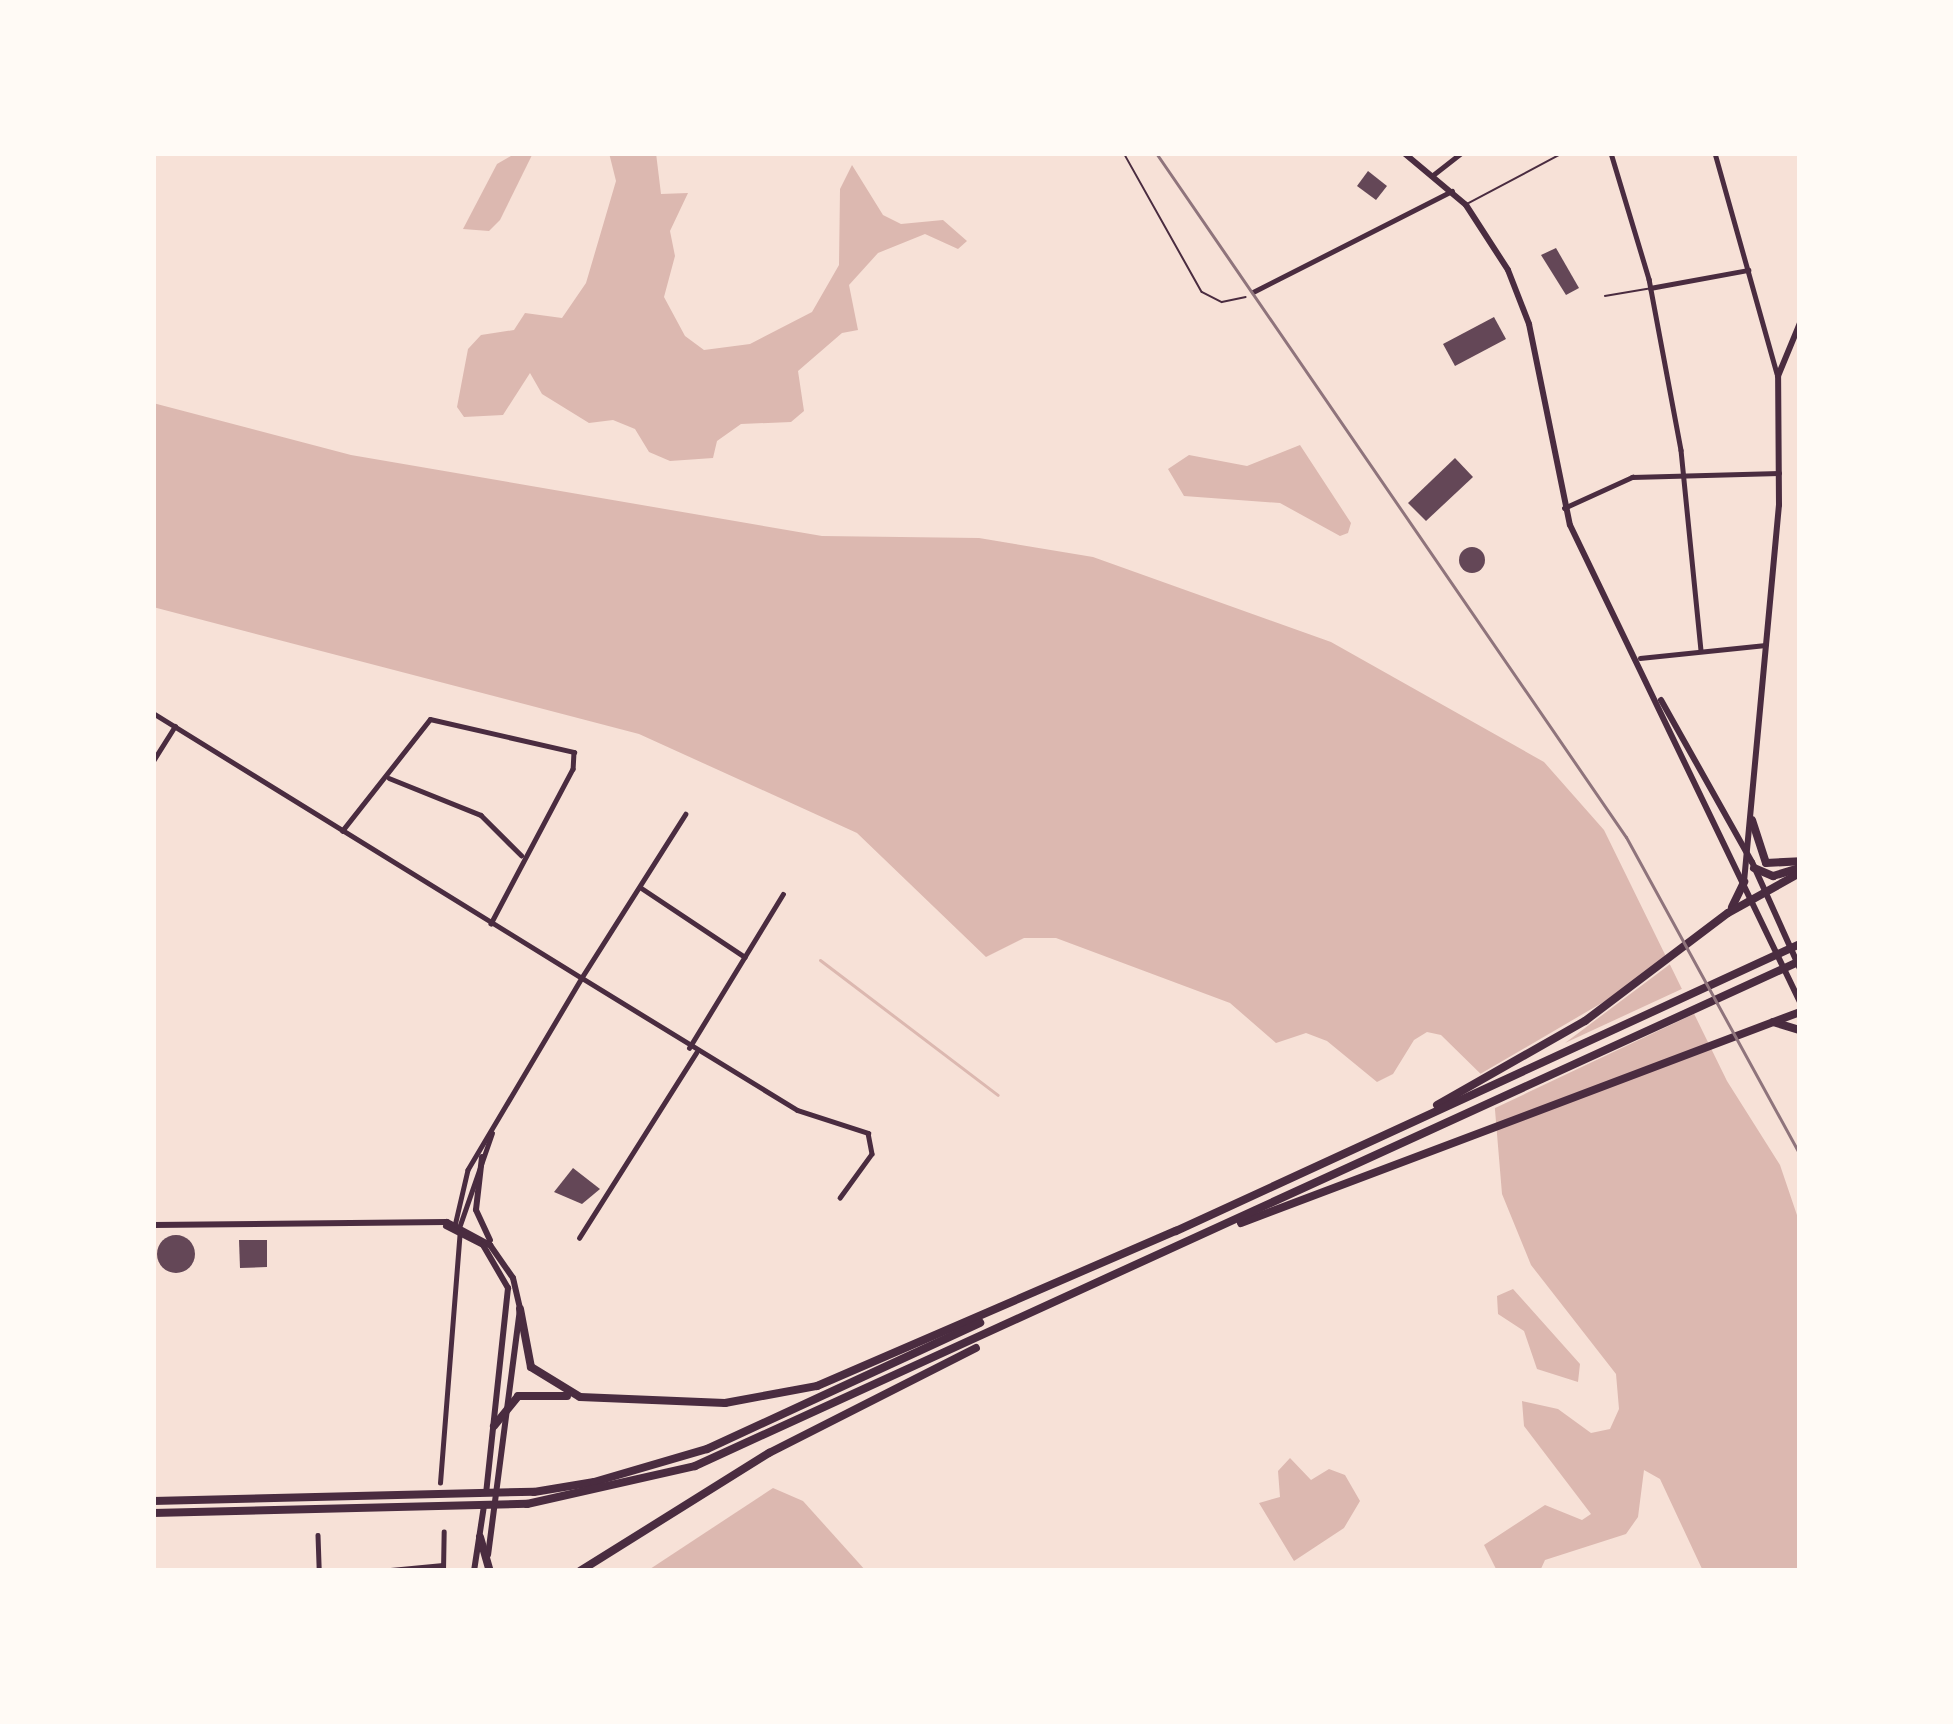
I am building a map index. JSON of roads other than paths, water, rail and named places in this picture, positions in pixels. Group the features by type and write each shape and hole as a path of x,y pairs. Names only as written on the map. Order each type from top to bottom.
{"highway":[{"path":"1752,820 1762,859 1800,867"},
{"path":"1754,868 1773,876 1800,867"},
{"path":"1389,1132 1585,1021 1728,914 1800,867"},
{"path":"1728,914 1744,882"},
{"path":"153,1501 533,1492 660,1466 760,1426 1800,944"},
{"path":"580,1571 769,1453 1007,1329 1800,965"},
{"path":"1151,1259 1800,1012"},
{"path":"1767,1024 1800,1030"},
{"path":"494,1426 508,1405 533,1394 709,1404 817,1386 1144,1245"},
{"path":"520,1309 531,1367 580,1397"},
{"path":"153,1513 442,1508 586,1496 695,1466 1007,1329"},
{"path":"480,1537 488,1569"}],"main road":[{"path":"1404,153 1466,205 1523,307 1564,508 1640,658 1800,1002"},
{"path":"1744,882 1781,473 1778,376 1800,323"},
{"path":"1659,698 1749,857 1800,965"},
{"path":"482,1157 476,1210 520,1309 488,1569"},
{"path":"153,1225 454,1225 501,1258"},
{"path":"454,1225 490,1253 508,1288 475,1571"}],"street":[{"path":"1433,175 1461,153"},
{"path":"1611,153 1650,288 1684,472 1701,650"},
{"path":"1715,153 1778,376"},
{"path":"1253,292 1452,191"},
{"path":"1650,288 1748,270"},
{"path":"1564,508 1619,480 1684,472 1781,473"},
{"path":"1640,658 1767,645"},
{"path":"153,712 696,1053 796,1111 872,1137 872,1154 840,1198"},
{"path":"342,831 389,778 430,719 574,752 573,769 521,856 490,924"},
{"path":"153,761 175,726"},
{"path":"389,778 481,815 521,856"},
{"path":"440,1483 454,1225 468,1170 686,814"},
{"path":"640,887 746,958"},
{"path":"688,1048 783,894"},
{"path":"579,1238 696,1053"},
{"path":"454,1225 494,1128"},
{"path":"380,1571 443,1568 443,1532"},
{"path":"318,1534 319,1571"}],"lane":[{"path":"1466,205 1563,153"},
{"path":"1605,296 1650,288"}],"waterway":[{"path":"820,960 998,1095"}],"railway":[{"path":"1156,153 1626,837 1800,1155"}]}
